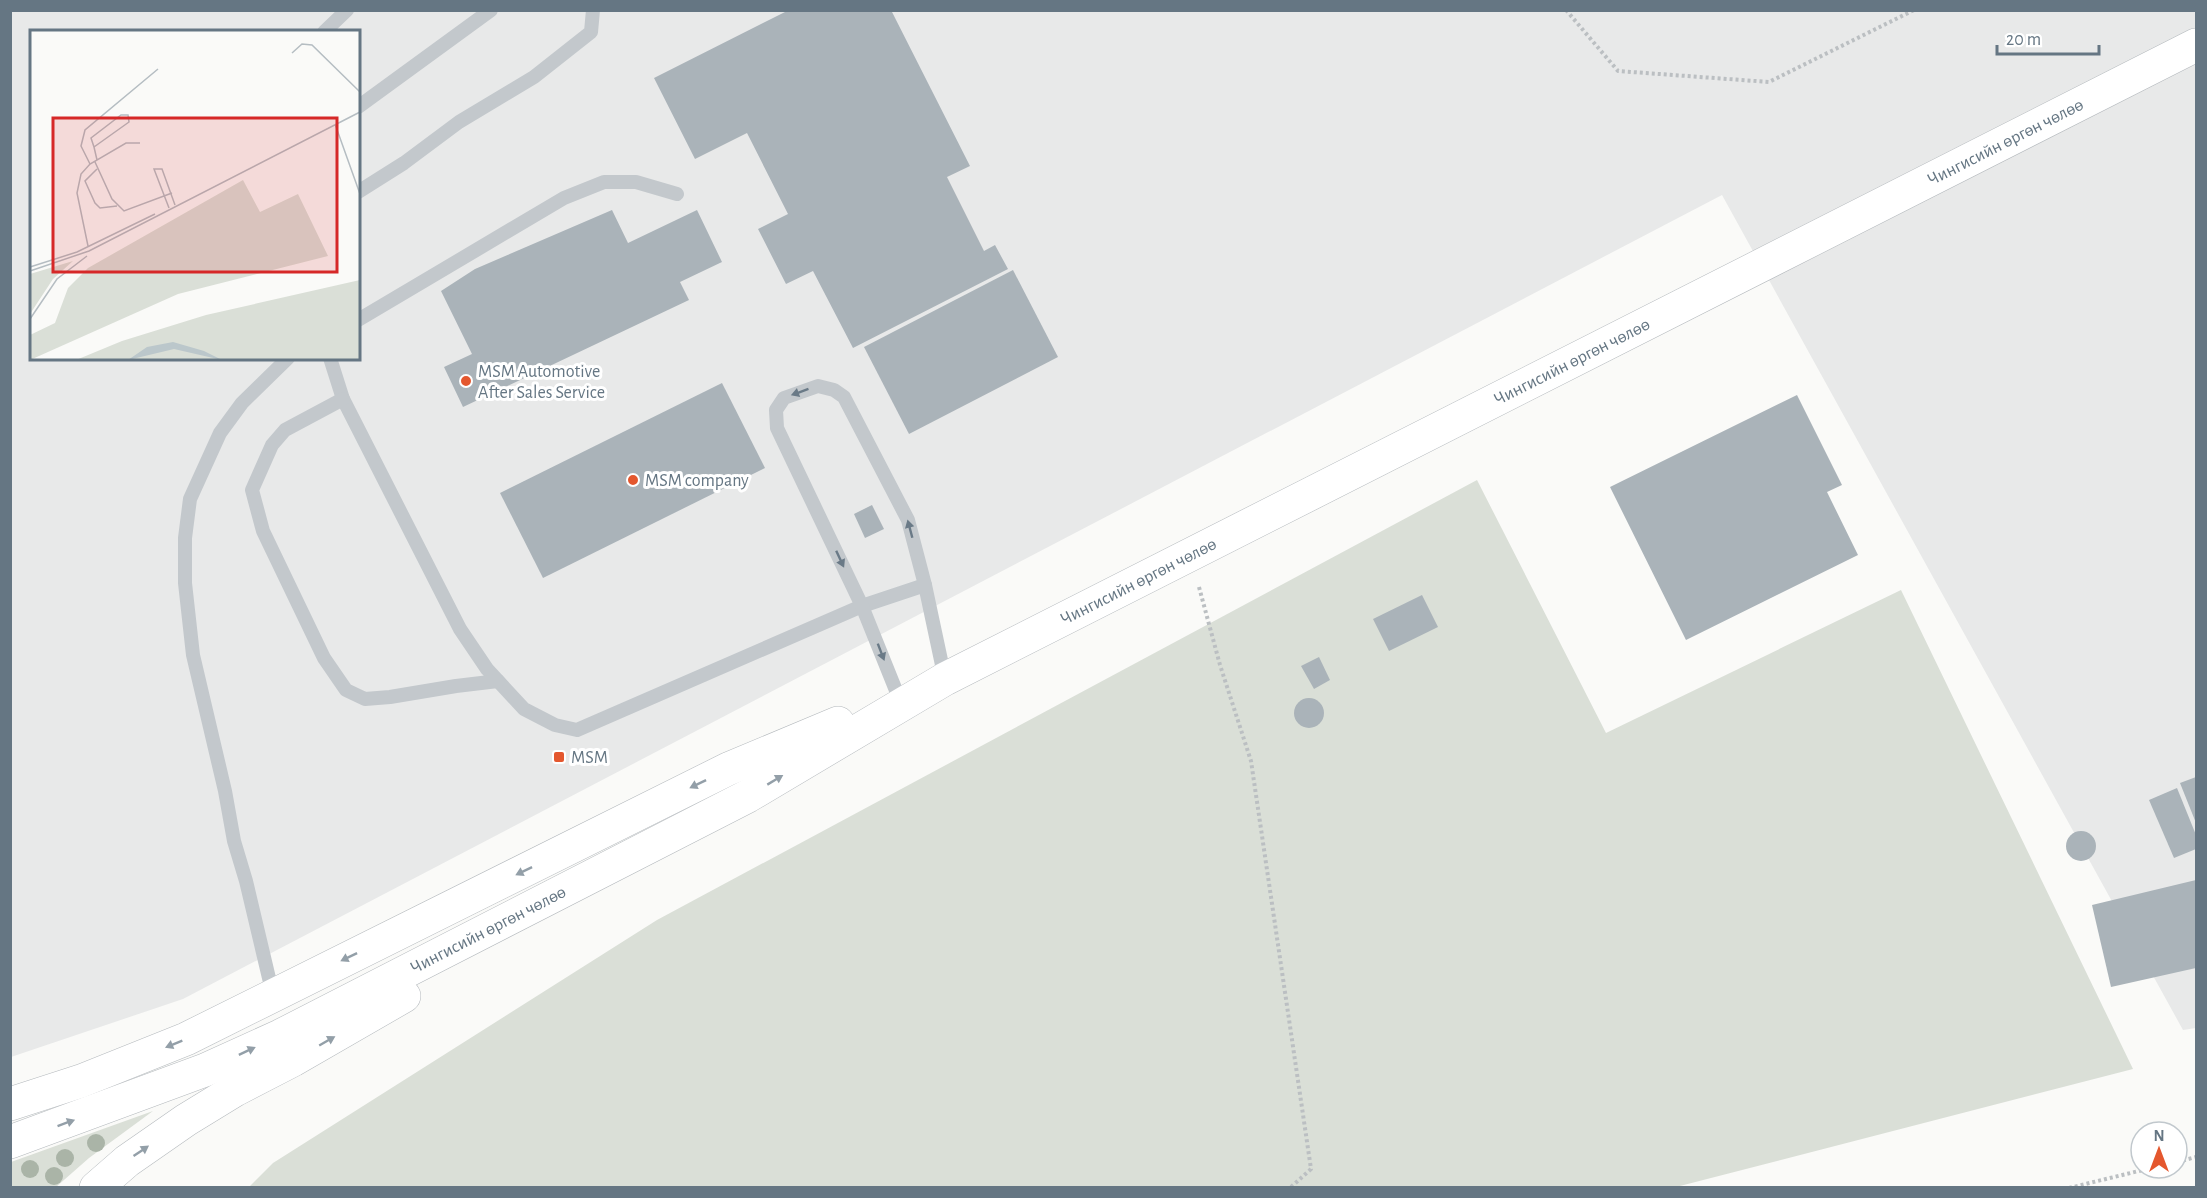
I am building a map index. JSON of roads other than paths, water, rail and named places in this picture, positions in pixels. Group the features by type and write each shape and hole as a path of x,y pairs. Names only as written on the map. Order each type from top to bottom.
{"highway":[{"name":"Чингисийн өргөн чөлөө","path":"10,1104 81,1081 186,1039 728,769 945,678 2196,45"},
{"name":"Чингисийн өргөн чөлөө","path":"10,1143 205,1070 280,1036 748,796 945,678"},
{"path":"96,1188 127,1161 235,1090 293,1060 748,796"}],"lane":[{"path":"326,30 348,10"},
{"path":"360,106 491,10"},
{"path":"360,191 404,163 459,122 534,77 591,32 593,10"},
{"path":"360,319 564,198 604,182 636,182 677,194"},
{"path":"273,995 246,881 234,841 225,791 193,655 184,583 184,538 190,499 220,434 242,403 286,360"},
{"path":"331,360 343,399 460,629 487,669 524,709 555,725 577,730 862,606 925,585"},
{"path":"898,698 862,606 777,428 776,410 784,398 818,386 834,390 844,397 908,519 945,678"},
{"path":"343,399 285,430 272,446 252,490 263,531 324,658 346,690 365,699 498,681"}],"place":[{"name":"MSM Automotive After Sales Service","path":"466,381"},
{"name":"MSM company","path":"633,480"},
{"name":"MSM","path":"559,757"}]}
